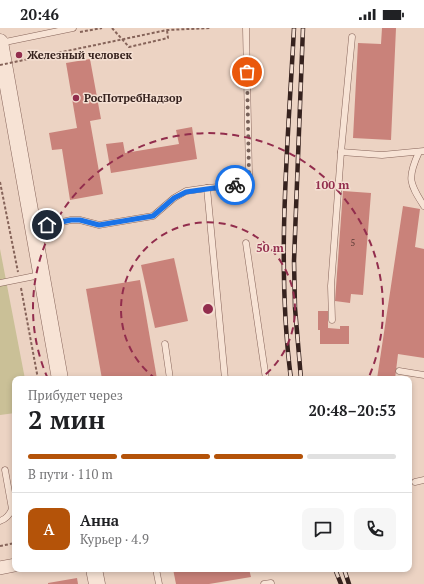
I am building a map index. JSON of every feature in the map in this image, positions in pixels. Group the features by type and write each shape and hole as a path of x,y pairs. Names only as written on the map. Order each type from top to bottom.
{"street":[{"path":"0,42 59,376"},
{"path":"0,568 12,566"},
{"path":"95,572 97,584"}],"lane":[{"path":"0,42 73,28"},
{"path":"34,228 71,220 80,220 99,225 153,216 180,194 207,188 242,185 247,181 249,175 246,28"},
{"path":"332,320 331,286 341,152 352,37"},
{"path":"341,152 382,155 422,151"},
{"path":"422,151 413,165 410,177 413,189 424,206"},
{"path":"207,188 225,376"},
{"path":"246,243 266,376"},
{"path":"0,283 42,274"},
{"path":"165,344 170,376"},
{"path":"399,371 424,375"},
{"path":"0,521 4,520 10,514 12,508 5,470"},
{"path":"415,482 424,480"},
{"path":"157,572 159,584"}],"path":[{"path":"112,28 129,47 168,38 167,30"},
{"path":"0,65 167,30 211,28"},
{"path":"0,546 12,544"}],"shaded area":[{"path":"0,249 24,376 12,376 12,413 0,415"}],"building":[{"path":"382,28 396,28 391,140 353,138 358,43 381,44"},
{"path":"90,59 101,119 90,121 103,194 70,200 62,149 52,150 49,133 77,128 66,63"},
{"path":"192,127 197,159 111,173 106,144 123,142 125,153 179,144 176,130"},
{"path":"343,191 371,193 363,295 351,294 350,303 335,301"},
{"path":"403,206 420,209 415,247 424,249 424,358 398,354 395,376 377,376"},
{"path":"174,258 188,321 155,328 141,265"},
{"path":"140,280 156,376 101,376 86,289"},
{"path":"318,311 328,311 328,328 340,329 340,326 349,326 349,344 320,344"},
{"path":"174,572 250,572 251,577 209,584 176,584"},
{"path":"77,578 78,584 48,584 48,583"}],"railway":[{"path":"291,376 284,292 284,248 286,160 294,28"},
{"path":"301,376 295,308 294,261 303,28"},
{"path":"336,572 341,584"},
{"path":"345,572 349,584"}],"way so far":[{"path":"235,185 242,185 247,181 249,175 247,72"}],"place":[{"name":"Железный человек","path":"19,55"},
{"name":"РосПотребНадзор","path":"76,98"}],"route":[{"path":"47,225 71,220 80,220 99,225 112,224 153,216 180,194 207,188 235,185"}]}
